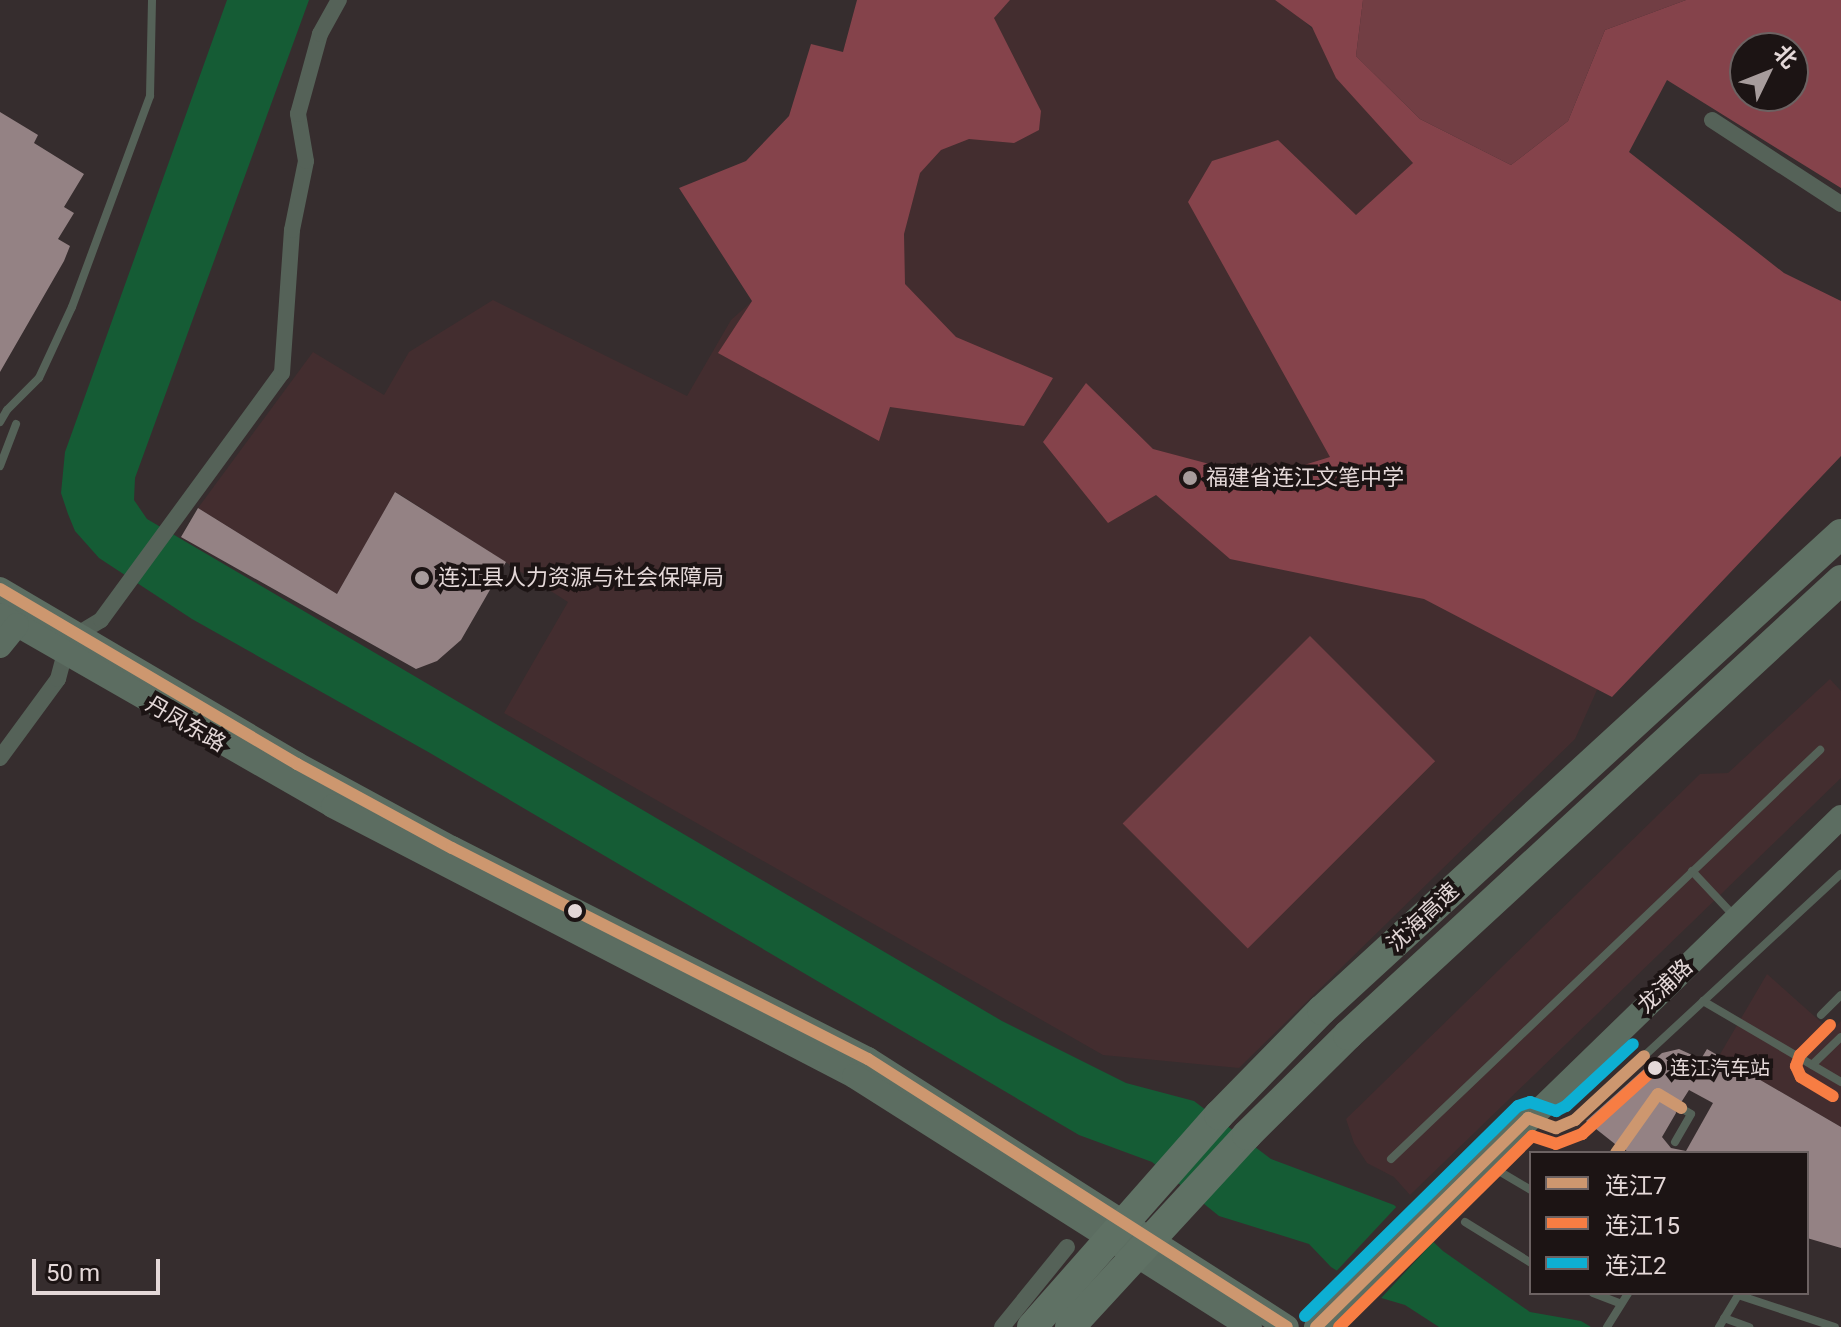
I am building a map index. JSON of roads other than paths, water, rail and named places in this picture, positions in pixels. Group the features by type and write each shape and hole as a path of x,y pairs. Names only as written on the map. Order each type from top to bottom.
{"highway":[{"name":"沈海高速","path":"1032,1327 1219,1115 1322,1010 1841,534"},
{"name":"沈海高速","path":"1070,1327 1247,1135 1348,1035 1841,580"}],"main road":[{"name":"丹凤东路","path":"0,589 70,644 375,828 854,1076 1250,1327"},
{"name":"丹凤东路","path":"8,620 70,644 452,848 868,1059 1287,1327"},
{"path":"0,646 8,620"},
{"name":"龙浦路","path":"1316,1327 1483,1161 1841,817"}],"street":[{"path":"0,758 58,679 70,644 101,620 282,373 292,230 306,161 298,114 320,34 339,0"},
{"path":"1712,120 1841,204"},
{"path":"1002,1327 1067,1247"}],"lane":[{"path":"0,422 7,410 39,378 46,364 72,307 150,96 152,0"},
{"path":"0,466 16,424"},
{"path":"1391,1159 1820,750"},
{"path":"1692,871 1736,918"},
{"path":"1528,1118 1556,1128 1575,1120 1841,874"},
{"path":"1821,1015 1841,995"},
{"path":"1703,1001 1841,1082"},
{"path":"1812,1065 1841,1037"},
{"path":"1675,1142 1691,1114 1681,1108"},
{"path":"1483,1161 1529,1189"},
{"path":"1465,1222 1529,1262"},
{"path":"1598,1295 1621,1304"},
{"path":"1609,1324 1627,1295"},
{"path":"1719,1327 1738,1295 1835,1327"},
{"path":"1724,1318 1749,1327"}],"place":[{"name":"福建省连江文笔中学","path":"1190,478"},
{"name":"连江县人力资源与社会保障局","path":"422,578"},
{"name":"连江汽车站","path":"1655,1068"}]}
